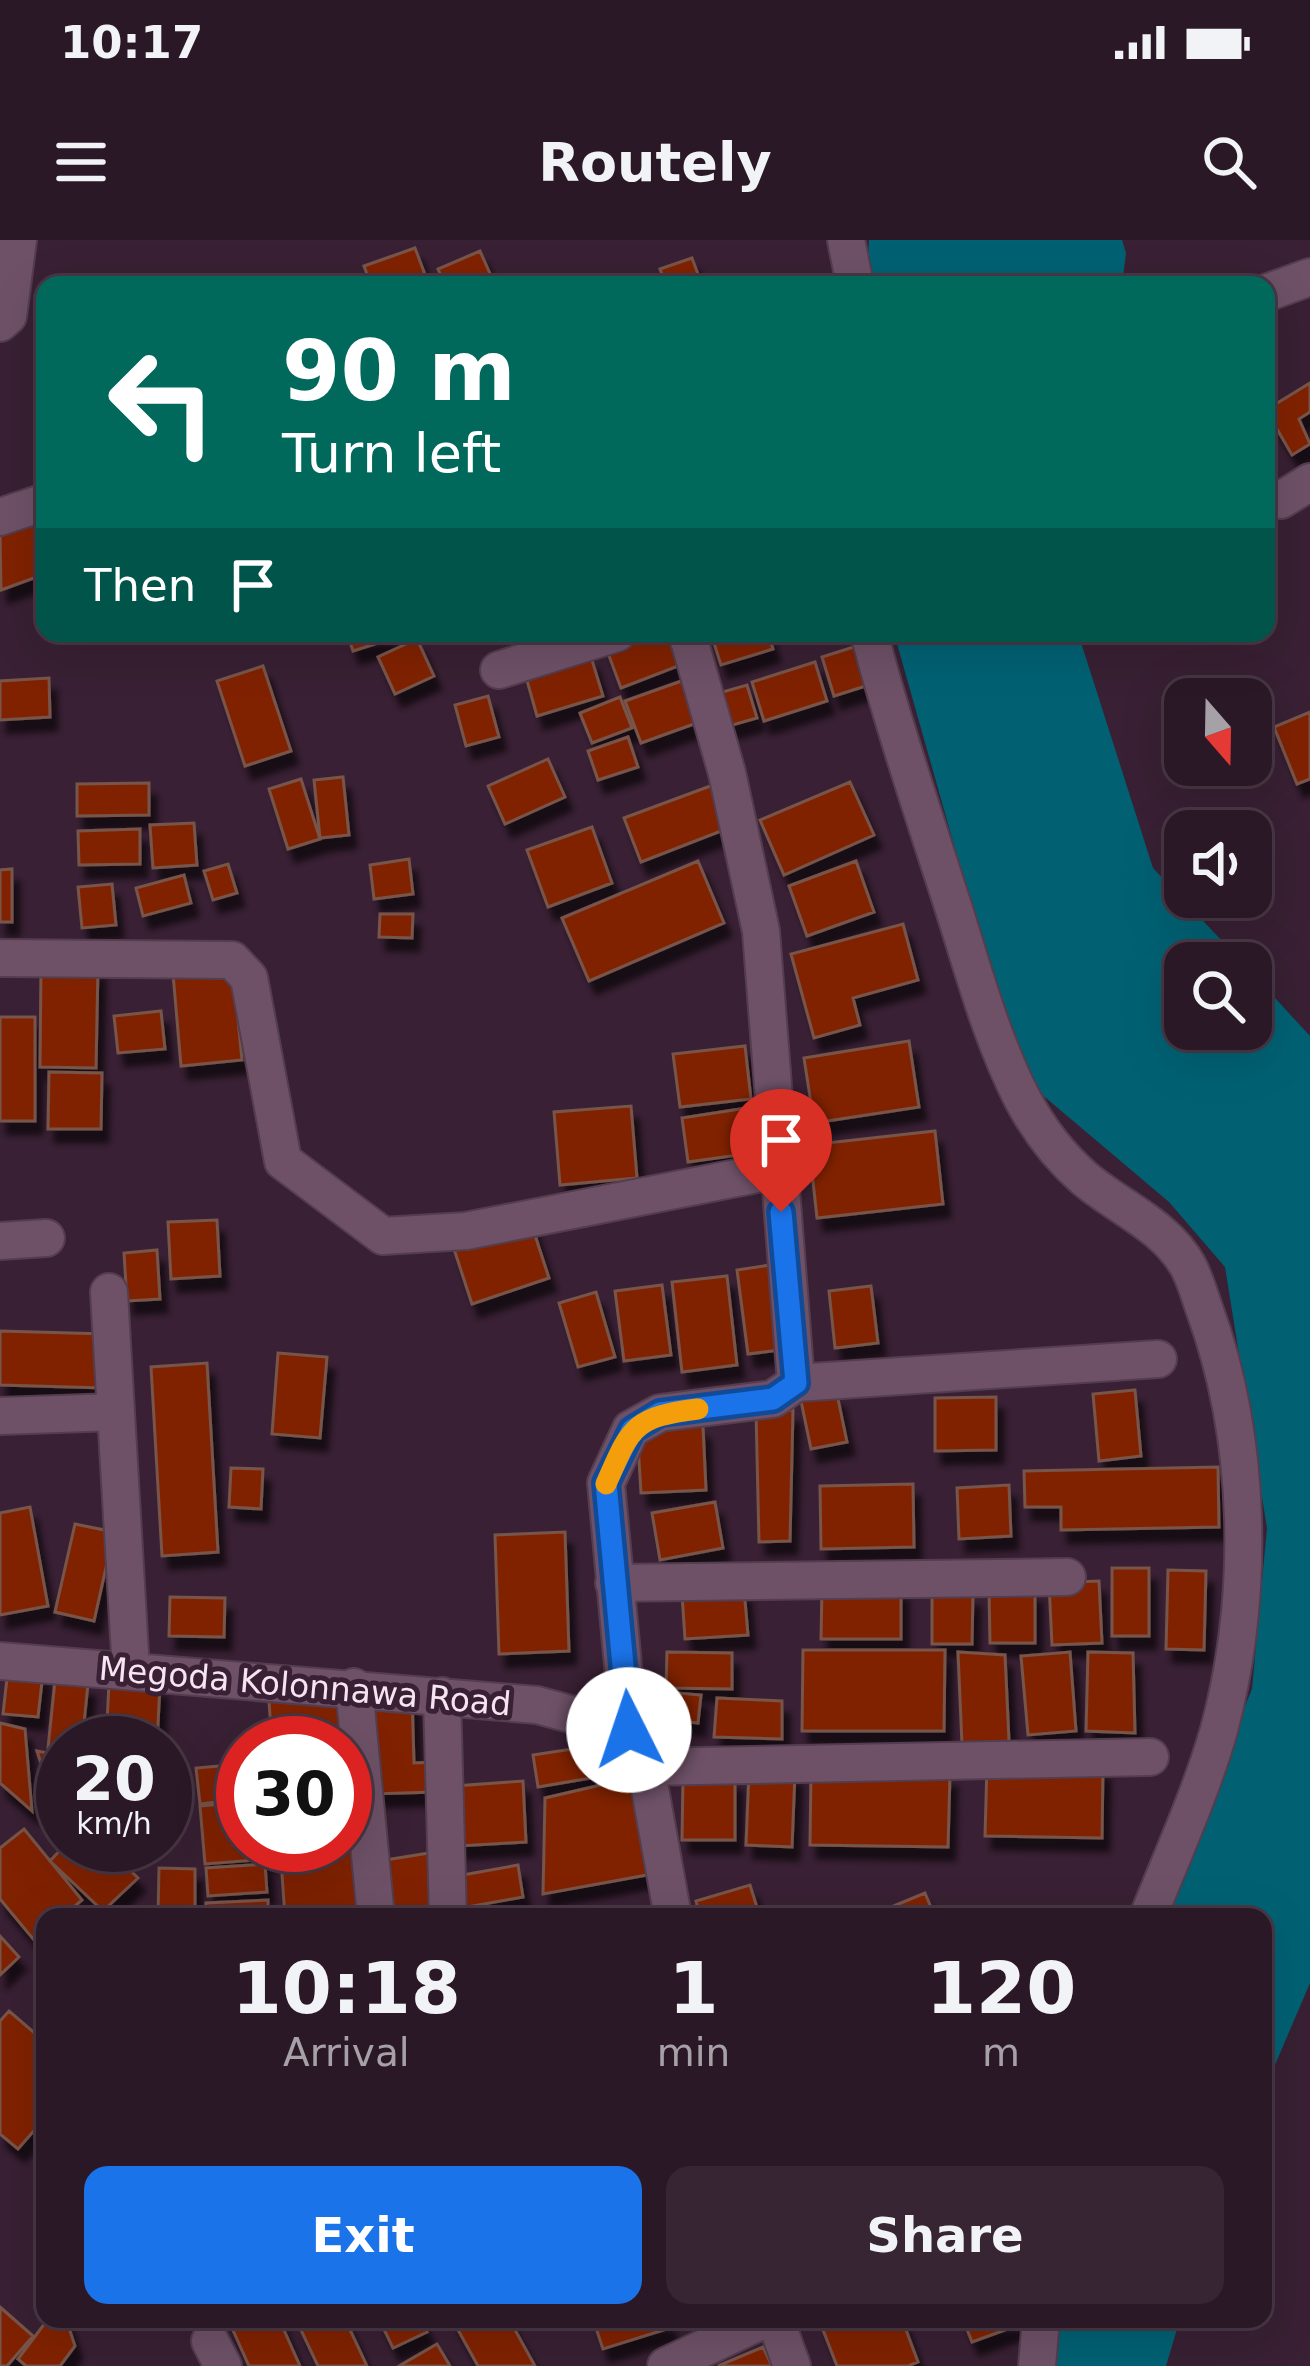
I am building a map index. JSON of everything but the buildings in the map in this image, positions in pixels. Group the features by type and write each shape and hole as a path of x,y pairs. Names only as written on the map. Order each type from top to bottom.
{"street":[{"path":"0,323 8,316 18,240"},
{"path":"846,240 853,276"},
{"path":"1275,290 1310,277"},
{"path":"0,517 36,505"},
{"path":"499,670 588,642"},
{"path":"690,642 727,773 761,931 796,1383"},
{"path":"871,642 994,1034 1024,1103 1054,1147 1085,1179 1138,1214 1177,1250 1189,1268 1222,1358 1241,1477 1242,1554 1233,1667 1218,1733 1151,1908"},
{"path":"0,958 232,960 249,978 283,1161 383,1236 466,1231 777,1169"},
{"path":"0,1240 46,1238"},
{"path":"109,1292 131,1671"},
{"path":"672,1908 646,1766 629,1730 614,1583 606,1483 632,1430 660,1413 773,1399 796,1383 1158,1359"},
{"path":"0,1416 116,1412"},
{"path":"614,1583 1067,1577"},
{"name":"Megoda Kolonnawa Road","path":"0,1661 536,1705 629,1730"},
{"path":"354,1687 375,1908"},
{"path":"442,1696 448,1908"},
{"path":"646,1766 1150,1757"},
{"path":"666,2366 746,2328"},
{"path":"778,2328 792,2366"},
{"path":"1037,2366 1040,2328"}],"water":[{"path":"869,240 1122,240 1126,253 1123,276 867,276"},
{"path":"897,642 1081,642 1153,868 1164,880 1164,918 1200,918 1223,942 1164,942 1164,1050 1272,1050 1272,995 1310,1036 1310,1983 1272,2072 1272,1908 1161,1908 1252,1689 1267,1528 1225,1267 1169,1202 1033,1087 1001,1011"},
{"path":"1052,2328 1177,2328 1166,2366 1051,2366"}],"slow traffic":[{"path":"606,1484 632,1430 660,1413 698,1409"}],"route":[{"path":"629,1730 606,1483 632,1430 660,1413 773,1399 796,1383 781,1212"}]}
